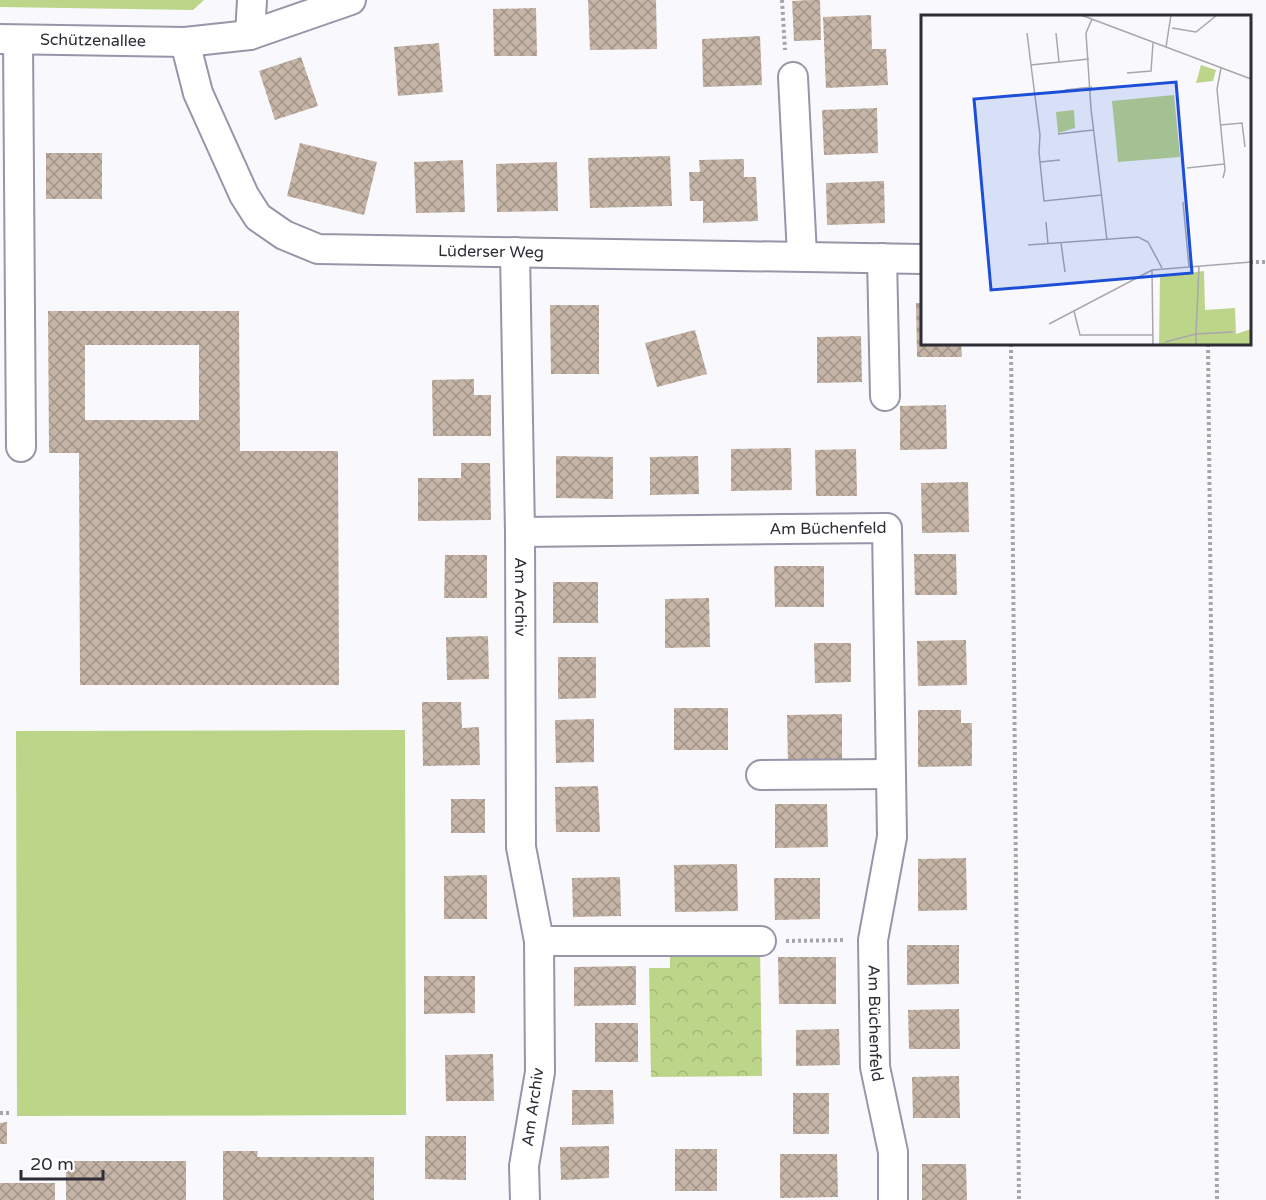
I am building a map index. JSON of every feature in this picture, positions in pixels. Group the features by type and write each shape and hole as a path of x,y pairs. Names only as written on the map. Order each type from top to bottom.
{"street":[{"path":"250,35 252,0"},
{"name":"Schützenallee","path":"9,40 185,42 250,35 351,0"},
{"path":"9,40 21,447"},
{"name":"Lüderser Weg","path":"185,42 198,93 244,195 258,217 284,236 318,249 802,255 921,259"},
{"path":"793,76 802,255"},
{"name":"Am Archiv","path":"515,252 520,532 520,847 539,941 540,1072 524,1166 525,1200"},
{"path":"882,258 885,396"},
{"name":"Am Büchenfeld","path":"520,532 887,528 892,837 873,940 875,1067 893,1152 893,1200"},
{"path":"761,775 890,774"},
{"path":"539,941 761,941"}],"path":[{"path":"782,0 785,56 793,76"},
{"path":"1011,345 1019,1200"},
{"path":"1208,345 1217,1200"},
{"path":"761,941 873,940"},
{"path":"0,1113 11,1113"}],"green space":[{"path":"0,0 204,0 193,10 0,7"},
{"path":"405,730 406,1115 17,1116 16,731"},
{"path":"760,946 762,1076 651,1077 649,968 670,968 670,947"}],"building":[{"path":"588,0 656,0 657,49 590,50"},
{"path":"820,0 821,40 794,41 792,1"},
{"path":"536,8 537,56 494,56 493,9"},
{"path":"871,15 872,49 886,49 888,85 826,88 823,17"},
{"path":"760,36 762,85 703,87 702,39"},
{"path":"439,43 443,92 398,96 394,47"},
{"path":"301,57 318,106 275,120 259,71"},
{"path":"877,108 878,153 824,155 822,110"},
{"path":"300,143 377,162 364,215 287,196"},
{"path":"46,153 102,153 102,199 46,199"},
{"path":"670,156 672,206 590,208 588,158"},
{"path":"744,159 744,177 756,177 758,221 703,223 703,201 690,201 689,172 700,172 699,160"},
{"path":"463,160 465,212 416,213 414,162"},
{"path":"557,162 558,211 497,212 496,164"},
{"path":"884,181 885,223 827,225 826,183"},
{"path":"916,303 921,303 921,345 961,345 962,357 917,357"},
{"path":"550,305 599,305 599,374 551,374"},
{"path":"48,311 239,311 240,451 338,451 339,685 80,685 79,453 49,453","holes":["85,345 199,345 199,420 85,420"]},
{"path":"695,330 707,374 657,387 645,343"},
{"path":"861,336 862,382 817,383 817,337"},
{"path":"474,379 474,395 491,395 491,436 433,436 432,380"},
{"path":"946,405 947,449 900,450 900,406"},
{"path":"791,448 792,490 731,491 731,449"},
{"path":"856,449 857,496 816,496 815,450"},
{"path":"556,456 613,457 613,499 556,498"},
{"path":"698,456 699,494 650,495 650,457"},
{"path":"461,463 490,463 491,520 418,521 418,478 461,478"},
{"path":"968,482 969,532 922,533 921,483"},
{"path":"914,554 956,554 957,595 915,595"},
{"path":"445,555 487,555 487,598 444,598"},
{"path":"774,566 824,566 824,607 775,607"},
{"path":"553,582 598,582 598,623 553,623"},
{"path":"709,598 710,647 665,648 665,599"},
{"path":"488,636 489,679 447,680 446,637"},
{"path":"966,640 967,685 918,686 917,641"},
{"path":"814,643 851,643 851,682 815,683"},
{"path":"558,657 596,657 596,698 558,699"},
{"path":"422,702 461,702 462,728 479,727 480,765 423,766"},
{"path":"674,708 728,708 728,750 674,750"},
{"path":"918,710 961,710 961,723 972,723 972,766 918,767"},
{"path":"842,714 842,760 788,762 787,715"},
{"path":"594,719 594,762 556,763 555,720"},
{"path":"598,786 600,832 556,832 555,787"},
{"path":"451,799 485,799 485,833 451,833"},
{"path":"775,804 827,804 828,847 775,848"},
{"path":"966,858 967,910 918,911 918,859"},
{"path":"737,864 738,911 675,912 674,865"},
{"path":"487,875 487,919 444,919 444,876"},
{"path":"620,877 621,916 573,917 572,878"},
{"path":"774,878 820,878 820,919 775,920"},
{"path":"907,945 959,945 959,984 907,985"},
{"path":"778,957 836,957 836,1004 779,1004"},
{"path":"636,966 636,1005 574,1006 574,967"},
{"path":"424,976 475,976 475,1013 424,1014"},
{"path":"959,1009 960,1049 909,1049 908,1010"},
{"path":"595,1023 638,1023 638,1062 595,1062"},
{"path":"839,1029 840,1065 796,1066 796,1030"},
{"path":"493,1054 494,1101 446,1101 445,1055"},
{"path":"959,1076 960,1118 913,1118 912,1077"},
{"path":"572,1090 613,1090 614,1124 572,1125"},
{"path":"793,1093 829,1093 829,1134 793,1134"},
{"path":"7,1122 7,1144 0,1144 0,1123"},
{"path":"425,1136 466,1136 466,1180 425,1179"},
{"path":"609,1146 609,1178 561,1180 560,1147"},
{"path":"675,1149 717,1149 717,1191 675,1191"},
{"path":"223,1151 258,1151 257,1157 374,1157 374,1200 223,1200"},
{"path":"780,1154 837,1154 838,1197 780,1198"},
{"path":"66,1161 186,1161 186,1200 66,1200"},
{"path":"922,1164 966,1164 967,1200 922,1200"},
{"path":"0,1183 55,1183 55,1200 0,1200"}]}
